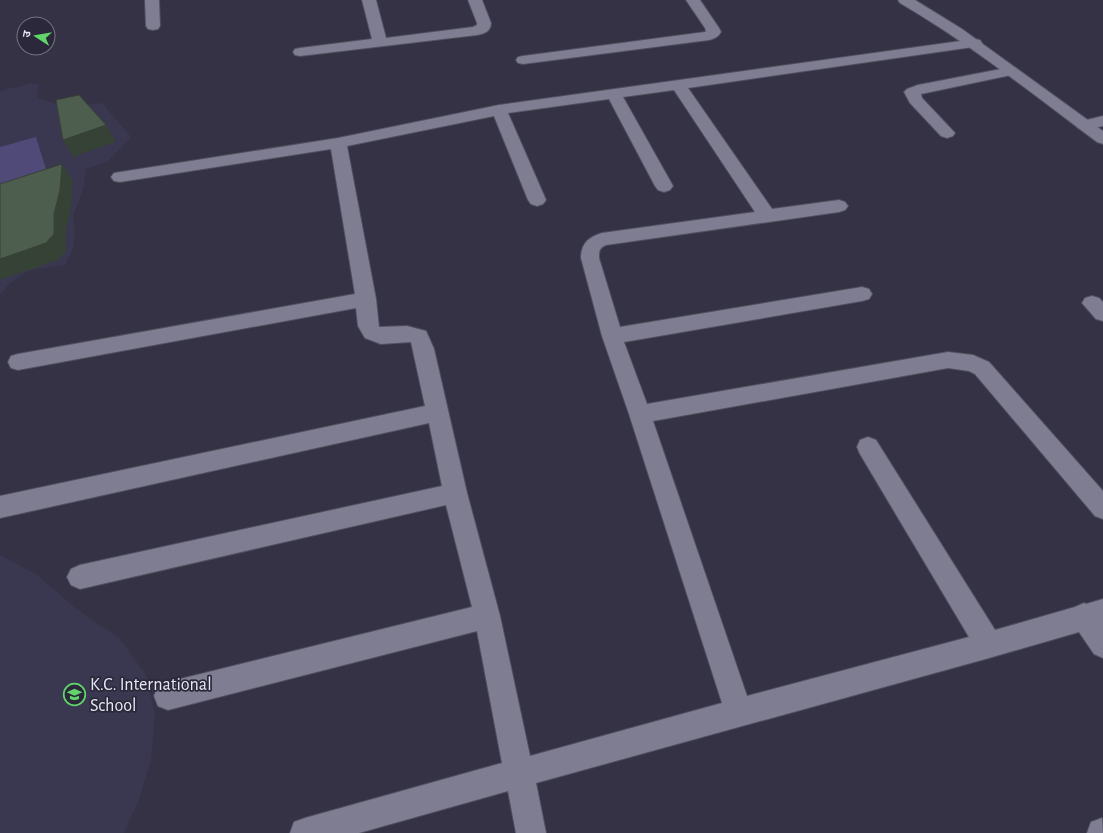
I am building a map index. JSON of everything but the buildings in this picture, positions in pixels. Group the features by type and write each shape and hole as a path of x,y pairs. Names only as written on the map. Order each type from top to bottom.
{"street":[{"path":"152,0 153,26"},
{"path":"369,0 380,42"},
{"path":"300,52 481,30 484,27 484,23 475,0"},
{"path":"523,60 709,36 714,32 693,0"},
{"path":"905,0 975,43 1103,139"},
{"path":"120,177 338,143 499,110 975,43"},
{"path":"946,133 915,100 912,92 1011,70"},
{"path":"678,85 767,216"},
{"path":"613,93 664,186"},
{"path":"499,110 537,200"},
{"path":"1084,125 1103,121"},
{"path":"338,143 366,299 368,328 375,335 381,336 412,332 419,336 424,349 455,493 486,616 531,833"},
{"path":"739,712 640,414 612,336 590,258 590,251 594,243 602,239 839,206"},
{"path":"612,336 862,294"},
{"path":"18,362 366,299"},
{"path":"640,414 948,360 973,363 982,368 1103,508"},
{"path":"0,507 438,412"},
{"path":"868,447 989,645"},
{"path":"80,577 455,493"},
{"path":"305,833 739,712 989,645 1094,614 1103,645"},
{"path":"168,696 486,616"}],"shaded area":[{"path":"31,83 39,85 37,98 63,106 102,103 131,137 107,162 86,169 84,187 73,216 75,231 73,249 65,265 30,270 10,283 0,295 0,91"},
{"path":"36,137 49,179 0,194 0,147"},
{"name":"K.C. International School","path":"0,555 36,574 78,610 120,639 146,675 155,715 151,760 138,802 124,833 0,833"}],"place":[{"name":"K.C. International School","path":"75,695"}]}
